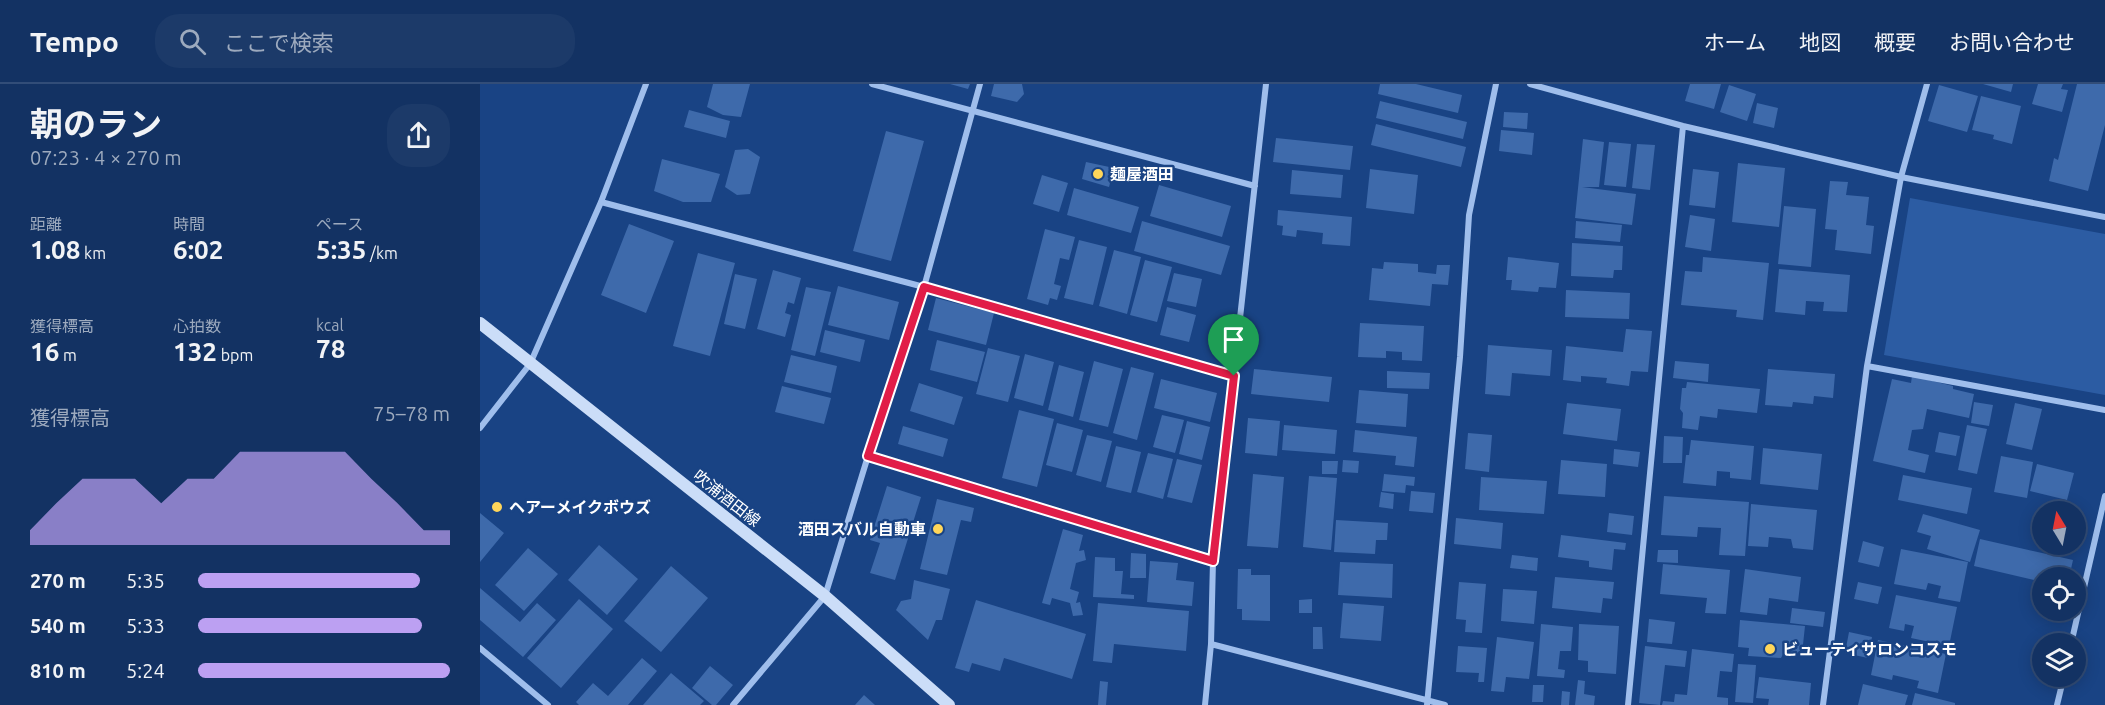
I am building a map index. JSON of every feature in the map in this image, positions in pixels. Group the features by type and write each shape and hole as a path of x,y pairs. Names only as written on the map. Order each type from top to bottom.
{"main road":[{"name":"吹浦酒田線","path":"480,323 825,596 949,705"}],"street":[{"path":"480,428 530,364 601,202 646,84"},
{"path":"872,84 1255,186"},
{"path":"733,705 825,596 924,287 980,84"},
{"path":"1205,705 1211,644 1213,561 1266,84"},
{"path":"1426,703 1460,357 1468,215 1496,84"},
{"path":"1530,84 1683,126 1901,177 2105,217"},
{"path":"1823,705 1868,366 1901,177 1928,84"},
{"path":"1628,705 1683,126"},
{"path":"601,202 924,287 1234,376"},
{"path":"1868,366 2105,410"},
{"path":"868,456 1213,561"},
{"path":"2074,633 2105,496"},
{"path":"1211,644 1426,703 1445,705"},
{"path":"480,648 548,705"},
{"path":"2057,705 2061,687"}],"shaded area":[{"path":"1910,198 2105,234 2105,395 1884,355"}],"building":[{"path":"713,84 750,84 741,117 723,115 707,107"},
{"path":"950,84 970,84 968,89"},
{"path":"994,84 1022,84 1024,94 1017,102 991,96"},
{"path":"1380,84 1416,84 1462,95 1458,113 1378,94"},
{"path":"1690,84 1721,84 1714,109 1685,101"},
{"path":"1983,84 2013,84 2011,92"},
{"path":"2038,84 2063,84 2061,89 2068,90 2062,112 2032,104"},
{"path":"2077,84 2105,84 2105,125 2088,191 2049,181 2054,158 2058,160"},
{"path":"1729,85 1756,94 1747,121 1720,112"},
{"path":"1939,85 1978,96 1967,132 1928,121"},
{"path":"1981,96 2021,106 2012,144 1993,139 1994,135 1972,130"},
{"path":"1380,101 1467,122 1463,139 1376,118"},
{"path":"1757,103 1778,108 1774,128 1753,123"},
{"path":"689,110 730,121 726,138 684,127"},
{"path":"1504,112 1528,113 1527,129 1503,127"},
{"path":"1376,124 1466,147 1461,167 1371,145"},
{"path":"1501,130 1534,133 1532,155 1499,151"},
{"path":"886,131 924,141 891,261 853,251"},
{"path":"1276,138 1353,146 1350,170 1273,162"},
{"path":"1583,139 1604,142 1599,187 1582,187 1636,194 1632,225 1575,218"},
{"path":"1609,142 1631,144 1626,187 1604,185"},
{"path":"1637,144 1655,145 1650,190 1632,188"},
{"path":"748,149 760,157 750,194 737,195 725,187 735,150"},
{"path":"662,159 720,174 711,202 683,202 654,191"},
{"name":"麺屋酒田","path":"1086,162 1114,168 1109,187 1082,179"},
{"path":"1738,163 1785,168 1779,227 1732,222"},
{"path":"1370,169 1418,175 1414,214 1366,208"},
{"path":"1693,169 1719,172 1715,208 1689,205"},
{"path":"1292,170 1343,175 1341,198 1290,194"},
{"path":"1042,175 1068,183 1059,212 1033,204"},
{"path":"1830,181 1848,182 1846,195 1869,197 1866,225 1874,226 1871,254 1835,250 1837,230 1825,229"},
{"path":"1159,185 1231,206 1222,237 1150,216"},
{"path":"1074,188 1139,207 1131,233 1067,215"},
{"path":"1784,206 1816,209 1811,267 1778,264"},
{"path":"1278,210 1352,217 1350,246 1322,244 1323,233 1297,230 1296,237 1282,235 1283,226 1277,225"},
{"path":"1690,215 1715,219 1711,251 1685,247"},
{"path":"1142,221 1230,246 1221,275 1134,251"},
{"path":"1576,221 1622,225 1620,242 1575,238"},
{"path":"629,224 674,241 646,313 601,295"},
{"path":"1045,229 1075,237 1069,260 1060,258 1054,284 1061,286 1057,300 1050,298 1048,305 1027,299"},
{"path":"1079,240 1107,247 1093,305 1064,298"},
{"path":"1572,243 1623,246 1622,270 1614,270 1613,278 1571,276"},
{"path":"1114,250 1141,257 1127,314 1099,306"},
{"path":"698,253 735,263 710,356 673,346"},
{"path":"1508,257 1559,263 1556,288 1539,287 1538,292 1511,290 1512,280 1506,280"},
{"path":"1703,257 1769,263 1763,320 1736,317 1737,310 1681,305 1685,271 1702,272"},
{"path":"1145,260 1172,267 1157,322 1130,315"},
{"path":"1384,262 1418,264 1418,272 1436,274 1437,265 1450,265 1448,285 1432,284 1430,306 1369,300 1372,268 1383,269"},
{"path":"1779,269 1850,275 1847,312 1823,311 1824,302 1806,301 1805,315 1775,312"},
{"path":"773,270 801,278 794,304 788,302 785,313 791,315 785,337 757,329"},
{"path":"1174,273 1202,279 1196,307 1167,301"},
{"path":"735,274 757,279 745,329 724,324"},
{"path":"838,286 899,302 889,340 828,325"},
{"path":"806,287 831,292 815,356 791,350"},
{"path":"1566,290 1630,293 1629,319 1565,317"},
{"path":"936,298 994,313 986,345 928,330"},
{"path":"1167,307 1196,315 1189,342 1160,335"},
{"path":"1360,323 1424,326 1422,361 1402,360 1402,352 1386,351 1386,358 1358,357"},
{"path":"1626,329 1652,331 1648,372 1631,371 1629,386 1606,383 1607,378 1581,376 1581,382 1563,380 1566,346 1623,352"},
{"path":"825,330 865,340 860,362 820,352"},
{"path":"937,340 985,352 977,382 930,370"},
{"path":"1488,345 1552,350 1550,376 1512,373 1510,396 1485,394"},
{"path":"988,348 1020,356 1008,402 976,394"},
{"path":"1025,354 1054,362 1043,406 1014,398"},
{"path":"791,355 837,366 831,393 784,382"},
{"path":"1094,361 1123,369 1108,427 1079,420"},
{"path":"1675,361 1709,364 1708,382 1673,378"},
{"path":"1059,365 1084,372 1073,417 1048,410"},
{"path":"1131,367 1154,373 1137,440 1113,433"},
{"path":"1254,369 1332,377 1329,402 1251,394"},
{"path":"1768,369 1835,374 1833,398 1814,396 1813,404 1793,402 1792,407 1765,405"},
{"path":"1387,371 1430,373 1429,389 1387,388"},
{"path":"1912,376 1953,386 1953,389 1974,394 1969,418 1927,409 1923,429 1912,430 1908,450 1929,455 1925,473 1873,461 1892,379 1911,383"},
{"path":"1161,379 1217,393 1210,422 1154,408"},
{"path":"1687,382 1760,389 1757,413 1718,409 1717,418 1700,416 1698,430 1682,428 1683,413 1680,409 1682,388 1686,388"},
{"path":"919,383 963,397 954,425 910,411"},
{"path":"782,386 831,398 824,424 775,412"},
{"path":"1359,390 1408,394 1406,427 1356,423"},
{"path":"1974,402 1993,405 1989,426 1971,423"},
{"path":"1567,403 1621,409 1617,441 1563,434"},
{"path":"2015,403 2042,409 2032,450 2006,444"},
{"path":"1019,410 1054,419 1037,487 1002,478"},
{"path":"1162,415 1184,420 1175,453 1153,447"},
{"path":"1248,418 1280,421 1277,456 1245,453"},
{"path":"1187,421 1210,427 1202,460 1179,454"},
{"path":"1057,423 1083,430 1072,472 1046,465"},
{"path":"1284,425 1337,430 1335,454 1282,450"},
{"path":"1967,425 1987,429 1977,474 1958,470"},
{"path":"903,426 948,439 943,457 898,444"},
{"path":"1355,430 1417,437 1414,467 1395,465 1396,456 1353,452"},
{"path":"1939,432 1960,436 1956,456 1935,452"},
{"path":"1468,433 1492,435 1489,472 1465,469"},
{"path":"1087,435 1112,441 1101,482 1076,475"},
{"path":"1664,436 1683,437 1682,463 1663,463"},
{"path":"1691,440 1754,446 1751,480 1730,478 1730,472 1717,471 1716,486 1683,483 1686,455 1689,455"},
{"path":"1116,446 1141,452 1131,493 1106,487"},
{"path":"1763,448 1822,454 1818,490 1760,484"},
{"path":"1614,449 1640,452 1638,467 1613,464"},
{"path":"1148,453 1173,459 1163,499 1137,492"},
{"path":"2001,456 2033,462 2027,498 1994,492"},
{"path":"1177,459 1202,465 1192,503 1167,497"},
{"path":"1343,460 1359,461 1358,473 1342,472"},
{"path":"1561,460 1607,464 1605,497 1558,494"},
{"path":"1322,461 1338,461 1337,474 1322,474"},
{"path":"2037,464 2074,473 2067,500 2030,491"},
{"path":"1253,474 1284,477 1278,548 1247,546"},
{"path":"1384,474 1415,477 1414,486 1406,485 1405,493 1382,491"},
{"path":"1903,475 1972,488 1967,514 1898,500"},
{"path":"1309,476 1337,478 1331,550 1303,547"},
{"path":"1481,477 1547,481 1544,514 1479,510"},
{"path":"887,486 921,497 895,580 870,573 880,543 870,540"},
{"path":"1411,491 1435,493 1433,513 1409,511"},
{"path":"1381,492 1394,494 1393,509 1379,507"},
{"path":"1664,496 1749,502 1745,556 1719,555 1721,528 1698,527 1697,537 1661,535"},
{"path":"937,499 974,508 971,522 961,520 947,575 920,569"},
{"path":"1751,504 1817,510 1813,550 1793,548 1791,539 1769,537 1768,547 1748,546"},
{"path":"480,513 504,533 480,562"},
{"path":"1609,513 1634,516 1632,535 1607,532"},
{"path":"1923,514 1980,530 1970,562 1927,549 1931,536 1917,532"},
{"path":"1456,518 1503,523 1501,549 1454,544"},
{"path":"1336,520 1388,523 1387,540 1376,540 1375,554 1334,552"},
{"path":"1063,529 1083,535 1079,551 1084,550 1086,560 1076,563 1070,589 1079,592 1076,603 1080,602 1083,615 1073,616 1070,603 1052,598 1050,605 1042,603"},
{"path":"1561,535 1626,543 1625,550 1614,549 1612,570 1589,567 1589,561 1558,557"},
{"path":"1980,539 2032,551 2032,555 2051,555 2073,560 2071,567 2032,567 2032,579 1974,566"},
{"path":"1863,541 1884,547 1879,567 1858,562"},
{"path":"599,545 638,579 607,615 568,580"},
{"path":"528,548 558,574 524,611 495,585"},
{"path":"1901,549 1968,562 1960,602 1938,598 1941,586 1928,583 1926,590 1894,584"},
{"path":"1658,550 1678,550 1678,563 1657,562"},
{"path":"1131,553 1146,554 1146,578 1130,578"},
{"path":"1512,555 1538,558 1537,571 1510,568"},
{"path":"1095,557 1115,558 1115,571 1123,571 1121,594 1134,595 1134,599 1093,597"},
{"path":"1150,561 1178,563 1176,580 1194,582 1192,606 1147,602"},
{"path":"1340,562 1393,564 1392,598 1338,595"},
{"path":"1663,564 1730,570 1726,614 1705,613 1707,598 1660,594"},
{"path":"671,566 708,598 661,652 624,621"},
{"path":"1238,569 1251,569 1251,575 1270,575 1270,621 1242,620 1242,609 1237,609"},
{"path":"1745,569 1801,577 1798,602 1769,598 1767,615 1740,612"},
{"path":"1555,577 1614,582 1612,599 1603,598 1601,613 1552,608"},
{"path":"914,580 950,589 942,620 936,620 928,640 896,610 901,601 911,599"},
{"path":"1459,582 1486,584 1482,633 1465,632 1466,620 1456,619"},
{"path":"1858,582 1882,587 1878,604 1854,599"},
{"path":"480,588 520,622 537,603 556,620 523,657 480,620"},
{"path":"1503,589 1537,591 1534,624 1501,621"},
{"path":"1896,595 1957,607 1949,646 1911,638 1914,626 1905,624 1904,631 1889,628"},
{"path":"579,599 613,629 561,688 527,658"},
{"path":"1312,599 1312,613 1299,613 1299,600"},
{"path":"976,600 1086,634 1072,679 1004,658 1000,671 972,663 969,672 955,668"},
{"path":"1098,603 1189,611 1186,651 1114,644 1112,663 1093,661"},
{"path":"1343,603 1384,606 1381,641 1340,638"},
{"path":"1792,608 1825,612 1823,627 1790,623"},
{"path":"1649,619 1675,622 1672,644 1647,642"},
{"path":"1740,620 1805,626 1802,654 1784,652 1781,658 1748,656 1749,648 1738,647"},
{"path":"1541,624 1573,627 1571,651 1560,651 1558,669 1565,670 1564,678 1537,676"},
{"path":"1579,624 1619,626 1616,674 1588,672 1588,661 1578,660"},
{"path":"1313,627 1322,627 1323,649 1313,649"},
{"path":"1849,632 1872,637 1868,658 1845,653"},
{"path":"1497,637 1534,642 1529,679 1506,677 1504,692 1491,691"},
{"path":"1878,640 1946,654 1938,693 1917,688 1919,681 1893,675 1892,680 1871,675"},
{"path":"1458,646 1487,648 1484,682 1478,682 1479,673 1456,672"},
{"path":"1645,646 1687,651 1685,667 1665,665 1660,705 1639,703"},
{"path":"1692,649 1734,654 1732,672 1720,671 1717,697 1728,698 1728,705 1662,705 1663,701 1674,702 1675,694 1687,695"},
{"path":"642,658 657,671 628,705 579,705 576,702 593,683 608,696"},
{"path":"1738,664 1756,665 1753,703 1735,702"},
{"path":"710,666 733,685 716,705 712,705 692,688"},
{"path":"671,673 704,701 700,705 643,705"},
{"path":"1759,677 1811,683 1809,705 1768,705 1769,699 1756,698"},
{"path":"1578,680 1585,681 1584,694 1595,696 1594,705 1575,705"},
{"path":"1100,681 1108,682 1106,705 1098,705"},
{"path":"1863,684 1908,695 1905,705 1858,705"},
{"path":"1533,685 1544,685 1543,702 1532,702"},
{"path":"1562,691 1570,692 1569,705 1561,705"},
{"path":"1915,693 1955,703 1955,705 1912,705"},
{"path":"864,695 875,705 855,705"}],"place":[{"name":"麺屋酒田","path":"1098,174"},
{"name":"ヘアーメイクボウズ","path":"497,507"},
{"name":"酒田スバル自動車","path":"938,529"},
{"name":"ビューティサロンコスモ","path":"1770,649"}],"route":[{"path":"924,287 1234,376 1213,561 868,456 924,287"}]}
